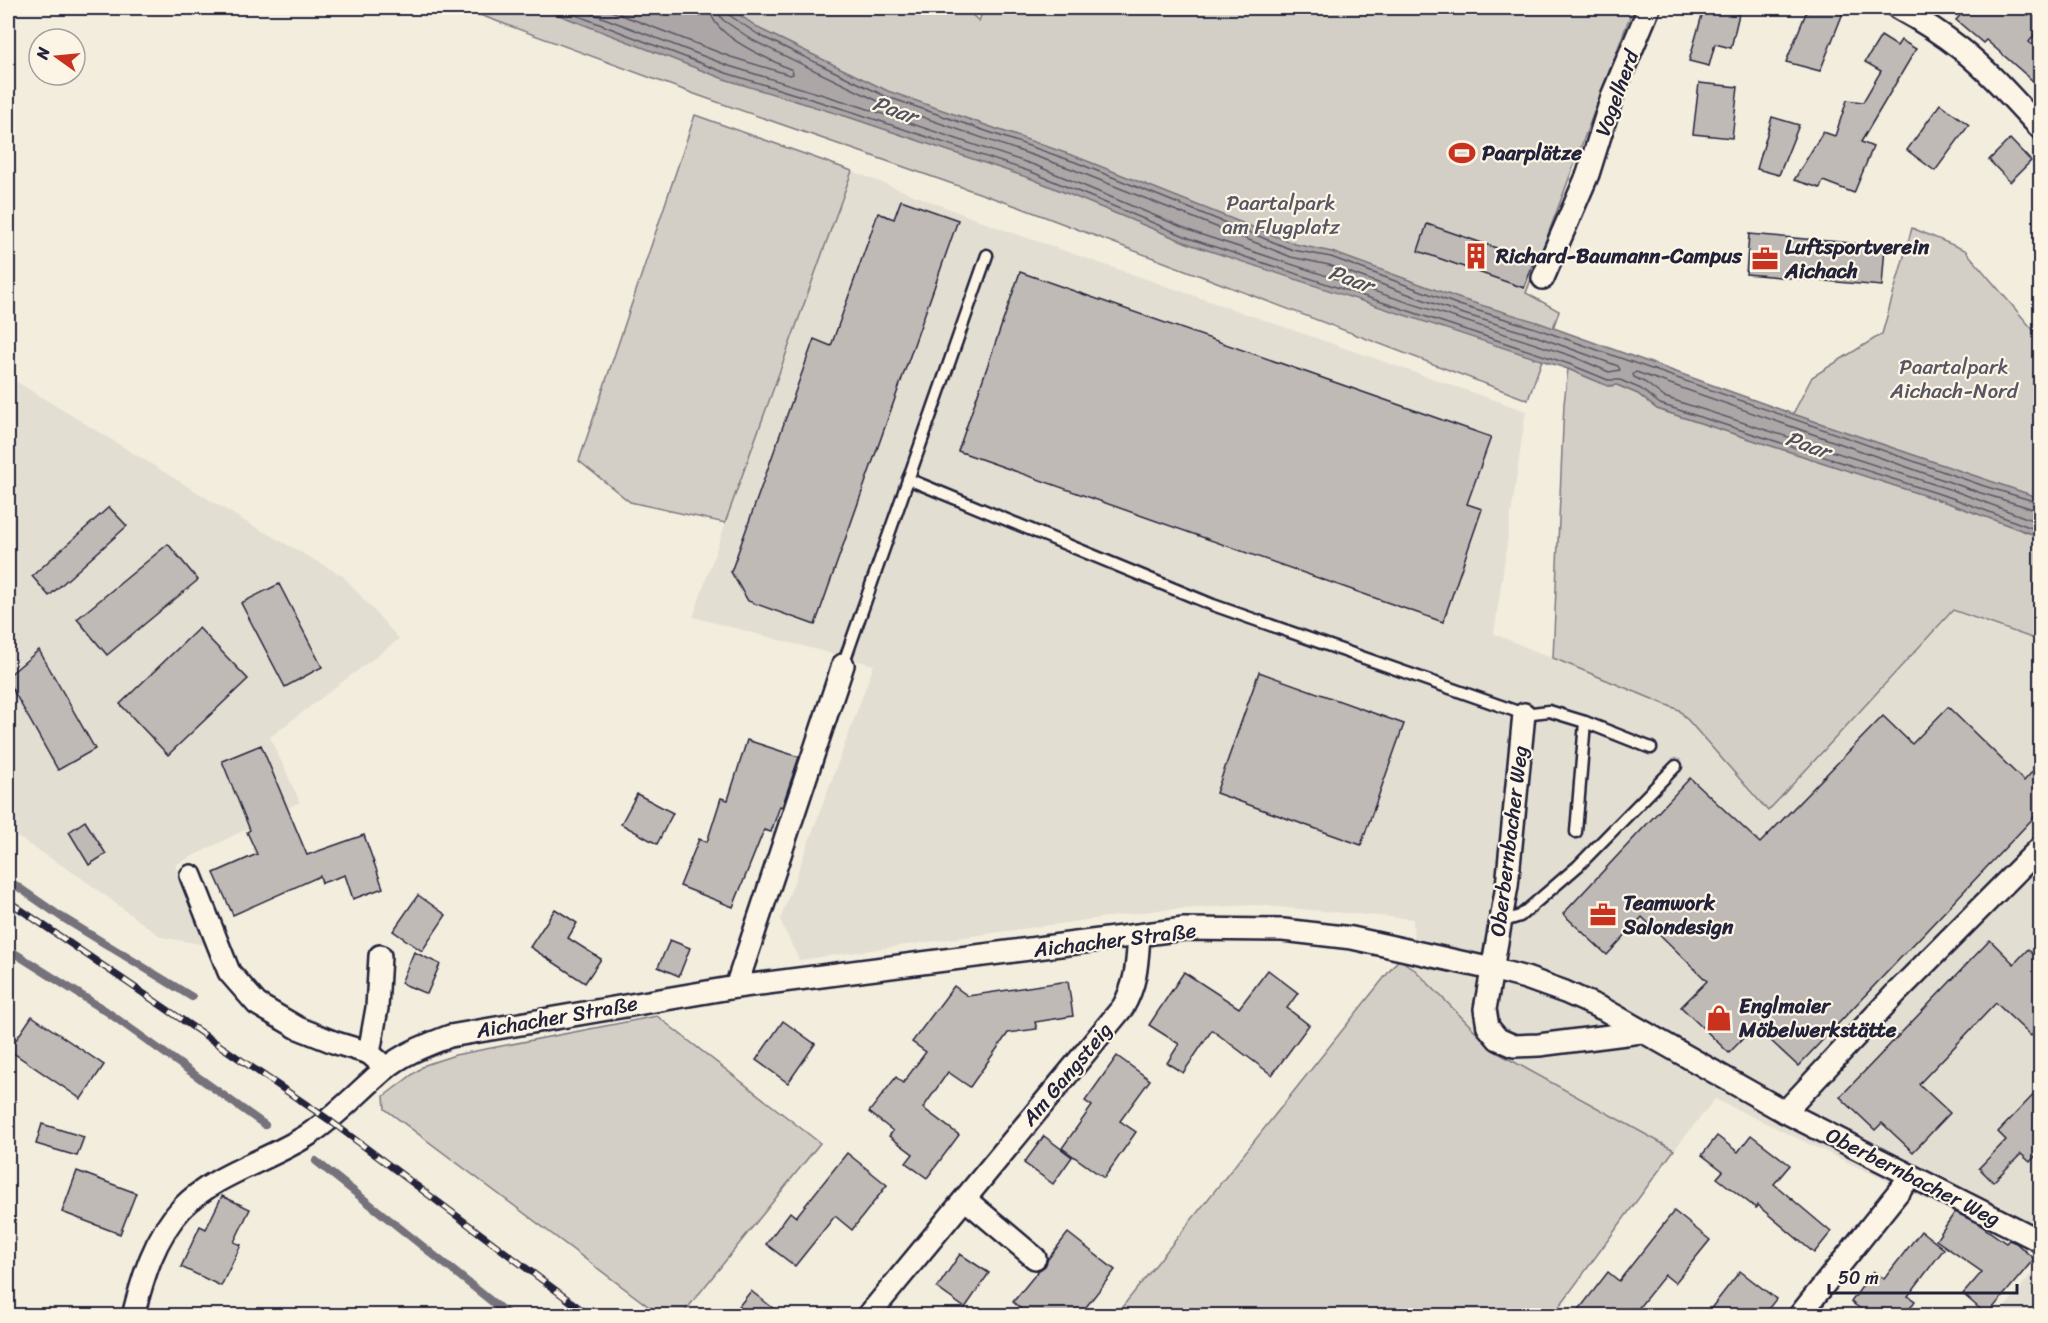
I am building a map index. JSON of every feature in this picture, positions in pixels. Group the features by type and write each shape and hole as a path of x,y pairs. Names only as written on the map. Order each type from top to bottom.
{"street":[{"name":"Vogelherd","path":"1543,278 1588,174 1613,94 1649,8"},
{"path":"1898,8 1926,24 1962,50 1989,74 2040,128"},
{"path":"736,987 843,665"},
{"name":"Oberbernbacher Weg","path":"1524,714 1507,886 1485,1009 1488,1027 1498,1039 1514,1046 1539,1046 1641,1032"},
{"path":"1785,1112 1896,993 2040,848"},
{"path":"191,876 229,972 257,1004 298,1028 369,1053 386,1068"},
{"name":"Aichacher Straße","path":"133,1316 152,1254 166,1228 201,1191 307,1136 329,1120 386,1068 411,1052 450,1036 736,987 1184,929 1283,930 1352,938 1492,969"},
{"name":"Am Gangsteig","path":"868,1316 1123,1007 1132,992 1136,979 1139,935"},
{"path":"369,1053 377,1008 380,956"},
{"name":"Oberbernbacher Weg","path":"1492,969 1565,992 1605,1010 1785,1112 2040,1241"},
{"path":"1799,1316 1911,1176"},
{"path":"965,1199 1035,1258"}],"lane":[{"path":"843,665 987,255"},
{"path":"908,479 1213,605 1524,714 1548,711 1585,722 1651,748"},
{"path":"1576,832 1585,722"},
{"path":"1501,922 1520,916 1578,866 1676,766"}],"shaded area":[{"path":"852,171 996,227 1526,411 1494,634 1679,710 1768,811 1953,610 2040,641 2040,1254 1715,1099 1674,1150 1496,1052 1415,970 1413,919 1255,905 1158,910 799,960 780,920 874,665 693,617 779,369"},
{"path":"12,379 236,516 343,576 399,639 270,737 300,802 175,865 206,945 161,937 80,877 8,831 8,387"},
{"path":"2040,1263 2040,1315 1999,1315"}],"green space":[{"name":"Paartalpark am Flugplatz","path":"461,8 964,8 979,21 984,8 1633,8 1526,293 1559,311 1528,400 1019,207 700,96"},
{"path":"695,115 852,171 725,523 630,502 579,461"},
{"name":"Paartalpark Aichach-Nord","path":"1912,228 1965,250 2040,338 2040,498 1793,414 1812,377 1882,334"},
{"path":"1568,369 1608,386 1617,385 1638,394 1657,409 1951,504 2040,537 2040,641 1953,610 1768,811 1679,710 1553,658 1564,404"},
{"path":"1399,959 1415,970 1496,1052 1674,1150 1553,1315 1115,1316"},
{"path":"657,1016 820,1143 682,1315 660,1315 385,1109 384,1096 425,1065 455,1055"}],"water":[{"name":"Paar","path":"541,8 729,8 762,30 888,91 1077,157 1295,244 1332,252 1461,299 1537,322 1793,414 2040,498 2040,537 1951,504 1657,409 1638,394 1617,385 1608,386 1568,369 1192,245 1032,179 851,118 724,79"}],"building":[{"path":"1704,8 1716,8 1739,14 1731,48 1715,44 1709,66 1689,61"},
{"path":"1808,8 1845,8 1820,71 1786,62"},
{"path":"1967,8 2027,8 2040,19 2040,28 2029,42 2040,52 2040,87 1986,40 1983,43 1956,20"},
{"path":"1881,36 1897,46 1901,40 1916,49 1861,142 1873,147 1854,193 1823,181 1820,188 1794,180 1823,132 1835,136 1847,100 1863,102 1881,71 1865,62"},
{"path":"1699,83 1738,87 1732,138 1693,134"},
{"path":"1940,104 1969,125 1935,171 1907,150"},
{"path":"1772,117 1799,125 1779,175 1757,169"},
{"path":"2010,139 2031,161 2010,182 1989,160"},
{"path":"901,200 958,220 815,625 748,601 731,572 814,339 831,346 878,213 894,219"},
{"name":"Richard-Baumann-Campus","path":"1427,224 1534,261 1524,288 1418,251"},
{"path":"1749,234 1885,246 1882,286 1746,274"},
{"path":"1020,272 1491,437 1467,504 1482,509 1443,622 958,451"},
{"path":"109,507 127,526 49,596 32,576"},
{"path":"168,544 198,580 107,655 77,619"},
{"path":"279,584 322,667 285,687 241,603"},
{"path":"199,628 248,679 168,755 120,704"},
{"path":"39,650 95,749 58,770 8,681 8,676"},
{"path":"1259,672 1404,724 1361,845 1216,793"},
{"name":"Englmaier Möbelwerkstätte","path":"1948,707 2024,781 2040,763 2040,811 1798,1066 1755,1026 1729,1053 1681,1007 1707,981 1642,917 1607,955 1563,914 1690,778 1760,843 1883,716 1912,744"},
{"path":"747,740 799,757 771,832 764,830 733,907 680,886 699,839 707,842 721,798 728,800"},
{"path":"261,745 307,855 364,835 383,888 353,899 345,875 322,883 320,876 233,915 214,873 257,854 247,832 250,830 222,761"},
{"path":"637,794 673,813 657,844 621,824"},
{"path":"85,821 106,854 89,865 69,832"},
{"path":"418,895 446,915 422,951 393,931"},
{"path":"555,909 577,923 568,938 601,959 585,983 530,947"},
{"path":"670,940 690,948 679,976 658,967"},
{"path":"1990,940 2014,964 2028,949 2040,961 2040,1026 2031,1036 1996,1003 1919,1084 1950,1113 1913,1152 1882,1123 1875,1130 1840,1097"},
{"path":"414,952 440,964 427,994 401,983"},
{"path":"1268,970 1298,993 1287,1008 1309,1025 1272,1075 1212,1030 1183,1073 1167,1063 1179,1044 1149,1025 1184,972 1239,1008"},
{"path":"1068,981 1073,1016 1035,1022 1037,1029 1008,1033 970,1087 948,1072 923,1108 959,1135 927,1178 906,1163 913,1154 889,1136 893,1131 869,1112 896,1077 903,1083 926,1052 912,1042 954,986 968,996"},
{"path":"32,1016 104,1065 81,1099 9,1050"},
{"path":"783,1021 815,1044 788,1083 756,1060"},
{"path":"1117,1056 1150,1080 1120,1121 1136,1132 1104,1178 1062,1148 1092,1106 1085,1101"},
{"path":"2040,1088 2040,1151 2030,1162 2021,1154 1993,1182 1979,1168 2006,1140 1998,1132"},
{"path":"42,1124 84,1137 77,1156 36,1144"},
{"path":"1751,1135 1790,1165 1774,1184 1831,1232 1814,1253 1757,1205 1756,1208 1717,1178 1723,1171 1702,1155 1717,1136 1738,1152"},
{"path":"1044,1136 1072,1157 1053,1184 1024,1163"},
{"path":"847,1153 887,1185 852,1230 835,1216 795,1266 766,1244 790,1212 796,1217"},
{"path":"77,1171 136,1193 120,1234 62,1212"},
{"path":"222,1196 250,1209 234,1242 241,1245 221,1286 181,1267 200,1226 206,1229"},
{"path":"1674,1211 1710,1240 1675,1283 1665,1275 1632,1316 1574,1316 1608,1272 1619,1281"},
{"path":"1955,1212 1977,1223 2006,1243 2009,1240 2016,1243 2034,1259 1987,1315 1963,1294 1982,1272 1936,1240"},
{"path":"1921,1231 1944,1249 1908,1296 1915,1301 1905,1316 1871,1316 1851,1302 1873,1271 1884,1279"},
{"path":"1068,1233 1115,1270 1079,1316 1029,1316 1013,1302 1039,1270 1045,1266"},
{"path":"960,1254 989,1273 965,1308 937,1288"},
{"path":"1740,1271 1776,1299 1763,1316 1705,1316"},
{"path":"751,1291 783,1316 731,1316"}],"waterway":[{"path":"8,880 60,916 192,997"},
{"path":"8,949 106,1011 265,1125"},
{"path":"316,1161 510,1316"}],"railway":[{"path":"8,901 329,1120 590,1316"}],"place":[{"name":"Paarplätze","path":"1462,153"},
{"name":"Richard-Baumann-Campus","path":"1476,256"},
{"name":"Luftsportverein Aichach","path":"1765,259"},
{"name":"Teamwork Salondesign","path":"1603,915"},
{"name":"Englmaier Möbelwerkstätte","path":"1719,1018"}]}
